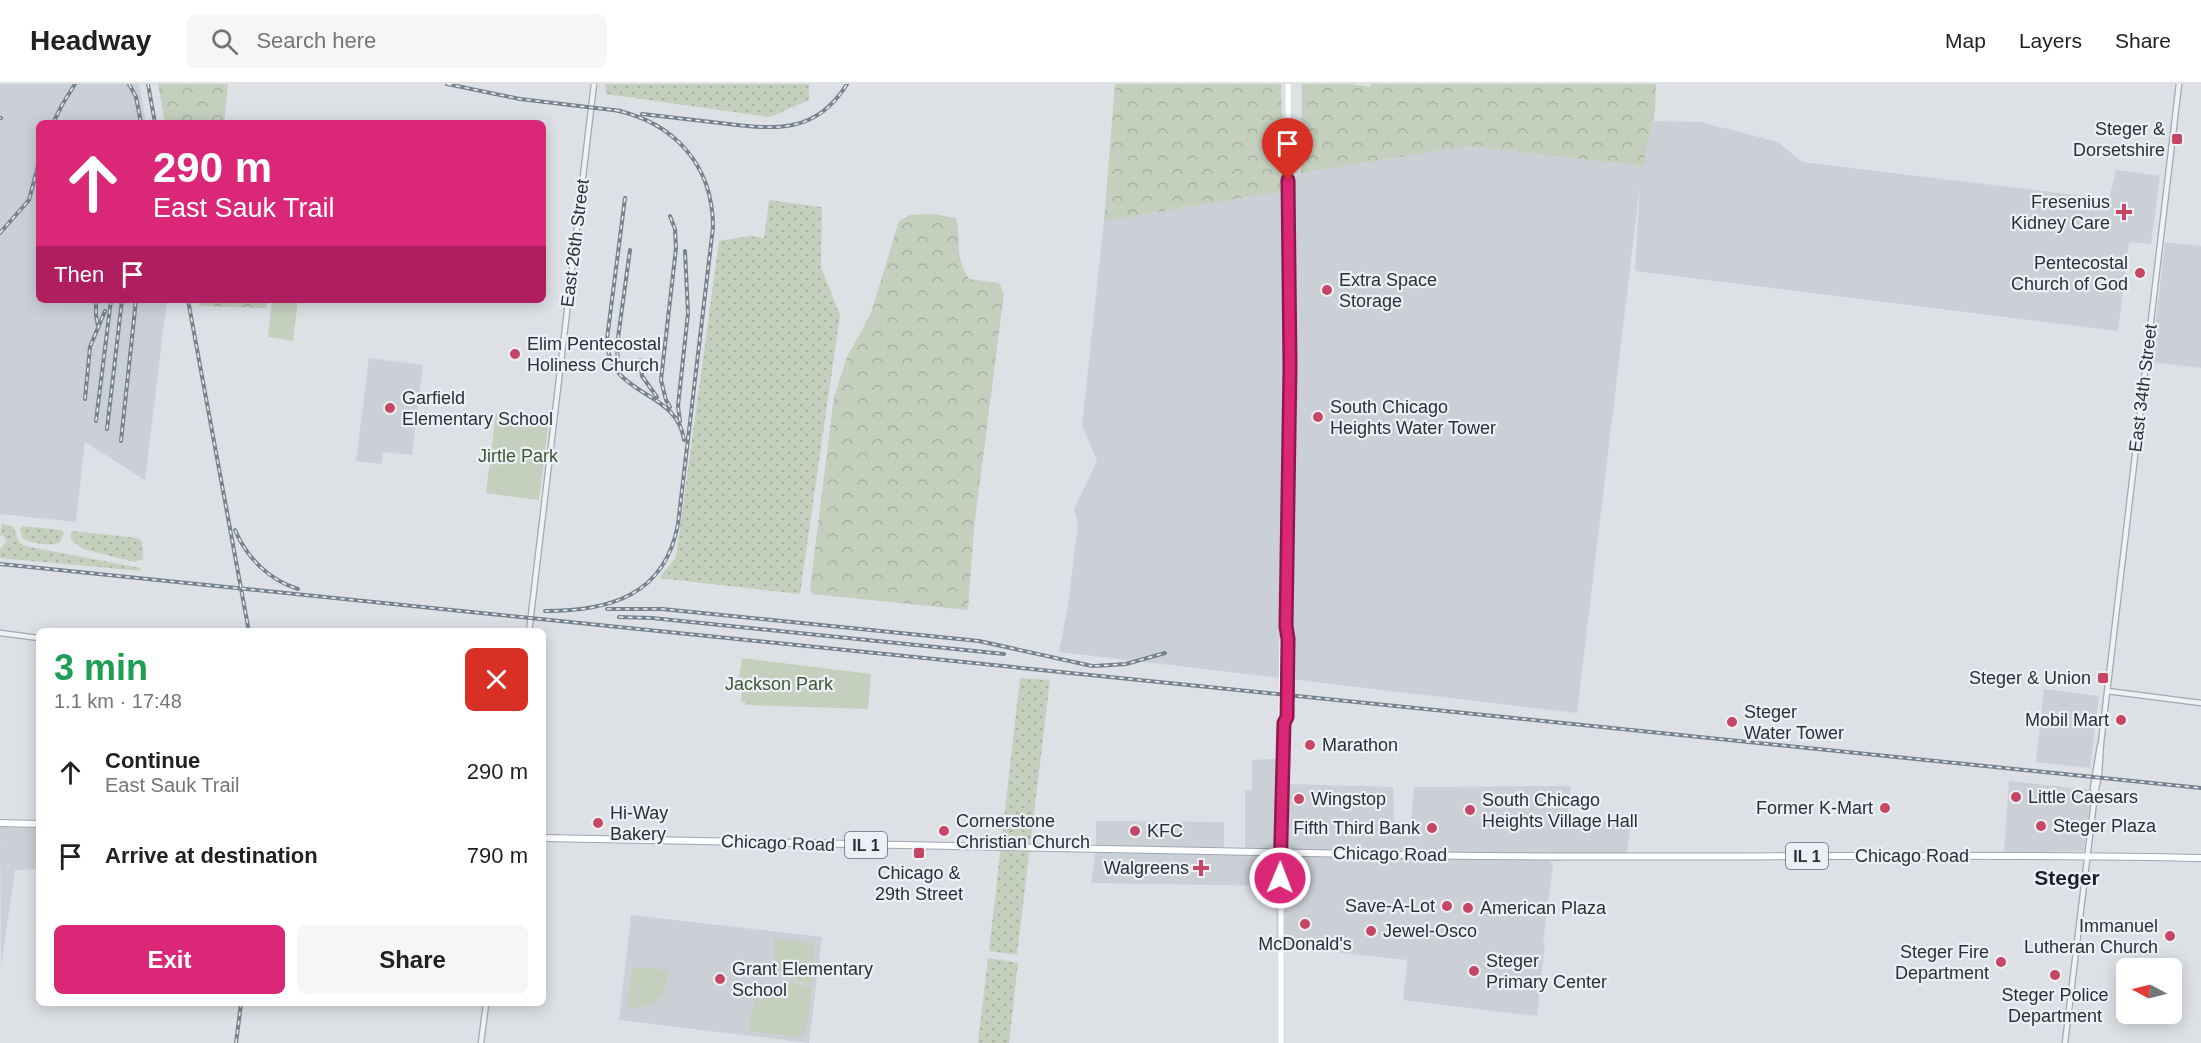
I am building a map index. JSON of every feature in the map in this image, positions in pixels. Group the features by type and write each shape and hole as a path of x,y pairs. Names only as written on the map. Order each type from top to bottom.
{"main road":[{"path":"1281,1043 1284,723 1281,717 1284,693 1282,640 1286,626 1290,367 1288,84"},
{"path":"0,823 36,824"},
{"name":"Chicago Road","path":"546,838 1097,851 1410,855 2201,858"}],"street":[{"name":"East 26th Street","path":"530,628 594,84"},
{"name":"East 34th Street","path":"2065,1043 2099,775 2179,84"},
{"path":"0,633 36,638"},
{"path":"2107,691 2201,703"},
{"path":"481,1043 486,1006"}],"shaded area":[{"path":"0,84 139,84 145,120 36,120 36,303 167,303 145,480 85,442 76,522 0,514"},
{"path":"1653,121 1701,122 1778,142 1802,162 2109,199 2116,170 2160,176 2151,244 2129,242 2118,331 1635,271 1640,185 1577,713 1059,652 1068,606 1078,523 1074,509 1097,461 1082,425 1104,221 1284,191 1301,173 1468,146 1642,166"},
{"path":"2165,242 2201,246 2201,368 2151,362"},
{"name":"Garfield Elementary School","path":"369,358 423,365 412,455 383,452 382,464 356,461"},
{"path":"2044,689 2099,696 2090,768 2036,762"},
{"path":"1289,758 1288,784 1393,787 1394,821 1411,822 1414,787 1571,786 1567,818 1631,823 1626,860 1550,862 1553,866 1543,942 1545,942 1537,1016 1403,1000 1408,952 1407,960 1276,946 1276,886 1091,883 1096,845 1096,821 1224,822 1224,848 1245,848 1245,791 1252,790 1252,760"},
{"name":"Steger Plaza","path":"2009,781 2091,790 2084,851 2004,853"},
{"path":"0,827 36,828 36,869 15,870 1,967"},
{"name":"Grant Elementary School","path":"631,915 822,937 809,1043 619,1020"}],"green space":[{"path":"158,84 228,84 224,120 164,120"},
{"path":"605,84 809,84 809,100 770,117 606,94"},
{"path":"1115,84 1281,84 1284,191 1104,221"},
{"path":"1302,84 1352,84 1370,87 1371,84 1656,84 1655,111 1643,166 1468,146 1301,173"},
{"path":"769,200 822,207 821,267 840,315 800,594 659,578 676,557 719,241 750,236 764,238"},
{"path":"933,214 956,218 959,254 969,279 999,283 1004,293 974,528 968,610 812,594 810,589 834,397 847,357 871,313 899,221 910,215"},
{"path":"198,303 267,303 266,308 199,306"},
{"path":"272,303 298,303 293,341 268,337"},
{"name":"Jirtle Park","path":"496,413 549,419 539,500 486,493"},
{"path":"2,524 14,527 18,541 25,546 140,568 141,571 0,558 0,549 7,541 3,535 0,536"},
{"path":"22,526 61,530 64,533 60,542 35,543 23,538 20,529"},
{"path":"73,531 138,538 142,542 143,559 135,562 83,549 71,540"},
{"name":"Jackson Park","path":"742,658 871,674 868,709 745,705 745,702 741,702 743,679 739,678"},
{"path":"1020,678 1050,680 1017,955 989,951"},
{"path":"774,938 813,943 815,947 811,984 780,972 775,960"},
{"path":"988,958 1018,963 1009,1043 978,1043"},
{"path":"636,967 668,970 667,980 662,995 653,1004 627,1007 632,970"},
{"path":"793,983 812,988 806,1031 800,1037 750,1031 752,1010 759,995 773,987"}],"railway":[{"path":"54,120 75,84"},
{"path":"129,84 136,97 140,120"},
{"path":"148,84 154,120"},
{"path":"447,84 520,99 621,111"},
{"path":"642,114 758,127 791,125 807,121 821,113 835,101 847,84"},
{"path":"545,611 591,608 631,594 647,583 661,568 671,548 678,524 713,227 711,205 706,184 697,166 672,136 635,116 614,110"},
{"path":"0,233 29,200 36,173"},
{"path":"625,198 607,339 610,358 618,372 630,383 669,411 679,423 684,440"},
{"path":"670,216 675,229 676,248 661,380 670,407"},
{"path":"618,366 617,345 630,250"},
{"path":"680,421 678,406 688,313 685,251"},
{"path":"96,303 98,326"},
{"path":"96,421 111,303"},
{"path":"107,429 122,303"},
{"path":"121,441 136,303"},
{"path":"189,303 248,628"},
{"path":"85,399 90,347 105,311"},
{"path":"640,360 642,376 657,397"},
{"path":"235,530 246,550 260,567 278,580 298,589"},
{"path":"0,564 2201,788"},
{"path":"607,609 662,609 979,641 1092,666"},
{"path":"619,617 652,618 1004,654"},
{"path":"1095,666 1126,664 1165,653"},
{"path":"236,1043 241,1006"}],"place":[{"name":"Steger & Dorsetshire","path":"2177,139"},
{"name":"Fresenius Kidney Care","path":"2124,212"},
{"name":"Pentecostal Church of God","path":"2140,273"},
{"name":"Extra Space Storage","path":"1327,290"},
{"name":"Elim Pentecostal Holiness Church","path":"515,354"},
{"name":"Garfield Elementary School","path":"390,408"},
{"name":"South Chicago Heights Water Tower","path":"1318,417"},
{"name":"Steger & Union","path":"2103,678"},
{"name":"Mobil Mart","path":"2121,720"},
{"name":"Steger Water Tower","path":"1732,722"},
{"name":"Marathon","path":"1310,745"},
{"name":"Little Caesars","path":"2016,797"},
{"name":"Wingstop","path":"1299,799"},
{"name":"Former K-Mart","path":"1885,808"},
{"name":"South Chicago Heights Village Hall","path":"1470,810"},
{"name":"Hi-Way Bakery","path":"598,823"},
{"name":"Steger Plaza","path":"2041,826"},
{"name":"Fifth Third Bank","path":"1432,828"},
{"name":"Cornerstone Christian Church","path":"944,831"},
{"name":"KFC","path":"1135,831"},
{"name":"Chicago & 29th Street","path":"919,853"},
{"name":"Walgreens","path":"1201,868"},
{"name":"Save-A-Lot","path":"1447,906"},
{"name":"American Plaza","path":"1468,908"},
{"name":"McDonald's","path":"1305,924"},
{"name":"Jewel-Osco","path":"1371,931"},
{"name":"Immanuel Lutheran Church","path":"2170,936"},
{"name":"Steger Fire Department","path":"2001,962"},
{"name":"Steger Primary Center","path":"1474,971"},
{"name":"Steger Police Department","path":"2055,975"},
{"name":"Grant Elementary School","path":"720,979"}],"district":[{"name":"Steger","path":"2067,878"}],"route":[{"path":"1280,878 1288,639 1286,626 1290,367 1288,180"}]}
